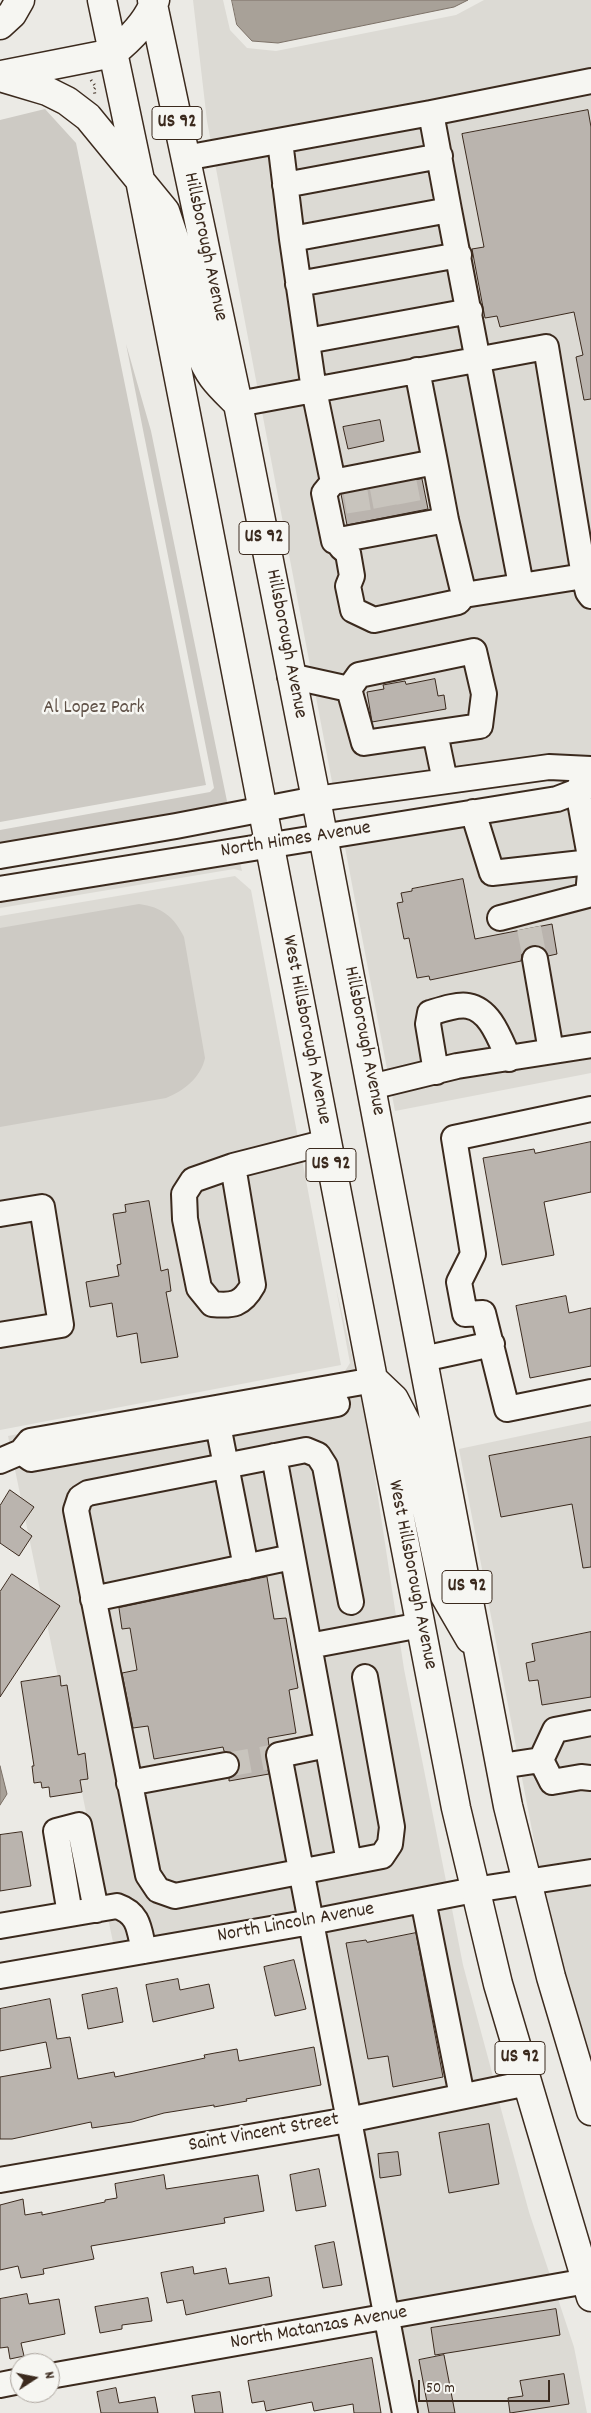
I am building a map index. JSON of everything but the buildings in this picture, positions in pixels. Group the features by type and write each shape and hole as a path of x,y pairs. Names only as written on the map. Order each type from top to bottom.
{"main road":[{"path":"0,25 12,14 20,0"},
{"path":"102,0 140,180 165,211 174,238 199,350 206,367 212,378 238,404"},
{"path":"0,76 113,53 127,42 141,25 153,2"},
{"name":"Hillsborough Avenue","path":"153,2 238,404 290,676 324,836 423,1359"},
{"name":"US 92","path":"0,76 25,83 67,101 89,119 140,180 269,844"},
{"name":"West Hillsborough Avenue","path":"269,844 456,1808 474,1890 498,1984 589,2289"},
{"name":"US 92","path":"423,1359 501,1766 527,1883 551,1976 584,2062 591,2111"},
{"path":"375,1388 394,1399 410,1430 445,1596 480,1655"}],"street":[{"path":"185,158 431,113 591,81"},
{"path":"431,113 521,584"},
{"path":"280,141 298,284 314,390 347,483"},
{"path":"285,185 440,156"},
{"path":"292,239 450,210"},
{"path":"298,284 459,255"},
{"path":"306,341 470,311"},
{"path":"238,404 546,346 588,586 521,584 464,596 458,602 374,620 352,610 342,560 334,541 324,493 347,483 403,474 435,462"},
{"path":"418,370 446,520 464,596"},
{"path":"342,560 362,530 412,521 446,520"},
{"path":"474,651 484,694 480,726 364,743 349,689 358,675 474,651"},
{"path":"290,676 349,689"},
{"path":"430,734 439,782"},
{"name":"North Himes Avenue","path":"0,856 176,826 316,799 549,767 586,779"},
{"path":"500,918 527,920 590,903 586,779"},
{"name":"North Himes Avenue","path":"0,889 269,844 557,799 586,779"},
{"path":"474,812 492,873 590,862"},
{"path":"535,958 552,1051"},
{"path":"436,1072 429,1031 430,1013 467,1005 481,1012 493,1024 509,1059"},
{"path":"371,1087 436,1072 591,1045"},
{"path":"591,1109 454,1138 473,1254 459,1282 465,1314 483,1313 492,1344 506,1409 591,1392"},
{"path":"233,1166 253,1285 246,1298 230,1305 212,1304 199,1288 185,1219 184,1194 193,1180 233,1166 327,1142"},
{"path":"0,1214 42,1207 61,1325 0,1335"},
{"path":"423,1359 492,1344"},
{"path":"11,1456 31,1460 216,1417 375,1388"},
{"path":"216,1417 246,1567"},
{"path":"351,1602 325,1466 318,1455 306,1450 88,1493 80,1498 76,1510 129,1783 148,1875 158,1890 175,1896 382,1856 390,1844 392,1827 365,1677"},
{"path":"274,1456 349,1862"},
{"path":"93,1599 292,1557"},
{"path":"309,1646 421,1626"},
{"path":"591,1723 554,1730 541,1760 552,1782 581,1777 591,1778"},
{"path":"328,1745 275,1756 302,1872 405,2413"},
{"path":"501,1766 541,1760"},
{"path":"129,1783 226,1765"},
{"path":"70,1914 56,1831 79,1825 96,1910"},
{"name":"North Lincoln Avenue","path":"0,1976 310,1922 474,1890 591,1872"},
{"path":"423,1900 462,2096"},
{"path":"0,1926 117,1906 130,1911 136,1921 144,1951"},
{"name":"Saint Vincent Street","path":"0,2180 348,2120 528,2083"},
{"name":"North Matanzas Avenue","path":"60,2374 387,2318 589,2289"}],"shaded area":[{"path":"193,0 223,0 230,30 247,48 276,51 456,15 484,0 591,0 591,760 333,787 207,121"},
{"path":"232,0 468,0 454,7 278,43 252,41 237,25"},
{"path":"591,796 591,1073 395,1111 344,842"},
{"path":"239,858 242,871 234,869 0,908 0,899"},
{"path":"235,876 251,890 341,1365 0,1430 0,916"},
{"path":"336,1288 365,1411 404,1669 447,1886 114,1947 8,1436 345,1371 350,1363"},
{"path":"591,1421 591,1862 540,1872 459,1449"},
{"path":"0,1766 7,1794 0,1805"},
{"path":"591,1881 591,2064 559,1967 544,1890"},
{"path":"451,1904 463,1965 494,2080 357,2109 322,1929"},
{"path":"498,2098 529,2212 551,2278 395,2307 360,2127"},
{"path":"557,2296 574,2347 587,2413 416,2413 399,2325"}],"green space":[{"name":"Al Lopez Park","path":"45,109 76,143 206,785 0,822 0,120"},
{"path":"126,344 151,431 228,806 0,846 0,830 210,792 214,788"},
{"path":"139,904 161,910 176,924 184,937 205,1058 200,1071 185,1087 166,1098 0,1127 0,928"}],"tunnel":[{"path":"404,479 411,515"},
{"path":"381,483 388,520"},
{"path":"355,488 361,525"},
{"path":"529,928 535,959"},
{"path":"226,1765 271,1757"}]}
